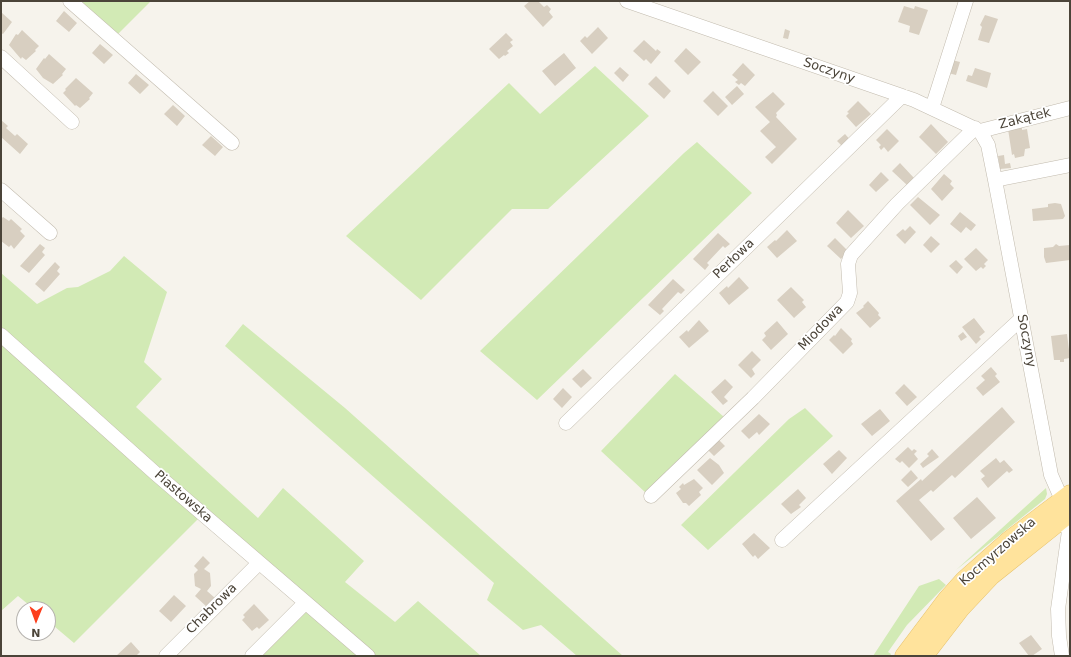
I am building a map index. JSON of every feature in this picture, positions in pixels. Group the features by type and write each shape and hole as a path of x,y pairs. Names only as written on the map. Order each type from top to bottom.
{"main road":[{"name":"Kocmyrzowska","path":"904,656 947,599 964,580 995,551 1067,515"},
{"name":"Kocmyrzowska","path":"924,656 956,612 986,581 1067,515"}],"street":[{"path":"70,1 232,142"},
{"name":"Soczyny","path":"627,1 902,96 978,129 988,145 1051,475 1067,515"},
{"path":"932,108 966,1"},
{"path":"1,56 72,122"},
{"name":"Perłowa","path":"566,423 902,96"},
{"name":"Zakątek","path":"978,129 1070,108"},
{"name":"Miodowa","path":"651,496 753,398 847,302 850,293 848,264 851,255 897,204 978,129"},
{"path":"995,180 1070,165"},
{"path":"1,190 50,234"},
{"path":"782,540 1022,318"},
{"name":"Piastowska","path":"1,335 155,473 368,656"},
{"path":"1062,656 1059,636 1058,609 1067,515"},
{"name":"Chabrowa","path":"166,656 259,563"},
{"path":"252,656 306,603"}],"green space":[{"path":"75,1 151,1 116,36"},
{"path":"595,66 649,116 548,209 512,209 421,300 346,236 509,83 540,114"},
{"path":"697,142 752,193 537,400 480,351"},
{"path":"124,256 167,292 144,362 162,379 136,407 258,518 283,488 364,561 345,582 395,622 418,601 481,656 372,656 1,332 1,273 37,304 67,288 78,287 110,271"},
{"path":"243,324 345,408 623,656 577,656 541,625 523,630 487,600 494,583 225,346"},
{"path":"1,341 200,517 74,643 56,628 56,601 24,601 18,596 1,611"},
{"path":"675,374 724,417 647,494 601,451"},
{"path":"805,408 833,436 708,550 681,525 789,419"},
{"path":"1046,488 1047,494 1045,499 956,570"},
{"path":"939,579 946,585 907,625 888,652 891,654 890,656 873,656 919,586"},
{"path":"305,606 364,656 256,656"}],"building":[{"path":"530,1 538,1 544,7 547,5 551,9 549,12 553,17 543,27 524,6"},
{"path":"904,6 914,9 915,6 928,10 919,35 909,32 910,26 898,22"},
{"path":"64,11 77,23 69,32 56,21"},
{"path":"1,12 12,22 3,34 1,33"},
{"path":"985,15 998,19 989,43 978,40 982,27 980,25"},
{"path":"598,27 608,38 592,54 580,41 585,36 587,38"},
{"path":"785,29 790,31 788,39 783,38"},
{"path":"22,30 39,46 35,50 36,51 26,60 22,57 21,59 9,45 16,34 18,35"},
{"path":"506,33 513,40 510,42 513,46 507,51 509,53 499,59 489,49"},
{"path":"644,40 656,51 657,49 661,52 651,64 646,59 644,61 633,51"},
{"path":"100,44 113,55 104,64 92,53"},
{"path":"686,48 701,62 688,75 674,61"},
{"path":"564,53 576,68 555,86 542,71"},
{"path":"49,54 66,69 62,74 63,75 53,84 43,78 36,69"},
{"path":"952,60 960,62 956,75 948,73"},
{"path":"743,63 755,75 745,86 741,83 739,85 735,82 738,80 732,75"},
{"path":"620,67 629,75 623,82 614,73"},
{"path":"975,68 991,73 987,88 966,81 968,75 972,76"},
{"path":"136,74 149,85 140,94 128,83"},
{"path":"656,76 671,91 664,99 648,84"},
{"path":"76,78 93,93 89,98 90,99 80,108 76,105 75,106 63,93"},
{"path":"737,86 744,94 732,105 725,97"},
{"path":"713,91 728,106 718,116 703,101"},
{"path":"773,92 785,104 776,113 776,117 797,139 772,164 765,157 776,147 760,131 770,122 755,107"},
{"path":"858,101 871,114 856,127 846,116 849,113 847,112"},
{"path":"173,105 185,116 177,126 164,114"},
{"path":"1,120 8,126 6,128 15,136 17,134 28,144 20,154 1,137"},
{"path":"931,124 948,142 936,154 919,137"},
{"path":"1022,127 1022,130 1027,129 1030,148 1025,149 1024,156 1015,158 1014,154 1012,155 1008,129"},
{"path":"887,129 899,141 888,152 884,147 881,150 879,147 881,145 876,140"},
{"path":"845,134 853,143 845,149 837,141"},
{"path":"211,136 223,147 215,156 202,145"},
{"path":"1004,155 1005,164 1010,163 1011,168 1000,169 998,156"},
{"path":"900,163 914,178 907,185 892,171"},
{"path":"881,172 889,180 876,192 869,185"},
{"path":"944,174 952,181 950,184 954,188 942,201 931,189"},
{"path":"918,197 940,215 930,225 910,205"},
{"path":"1048,204 1061,204 1065,216 1063,219 1033,221 1032,209 1048,207"},
{"path":"848,210 864,226 851,238 836,223"},
{"path":"960,212 976,225 971,231 966,227 961,233 950,224"},
{"path":"3,217 9,221 11,219 22,229 20,231 25,236 14,249 11,245 9,247 1,241 1,219"},
{"path":"910,226 916,232 905,244 896,235 903,229 905,231"},
{"path":"787,230 797,241 777,258 767,247 775,240 776,241"},
{"path":"718,233 730,244 725,248 723,246 707,263 709,265 705,270 693,259"},
{"path":"931,236 940,244 931,253 923,245"},
{"path":"835,238 848,251 841,259 827,246"},
{"path":"40,244 45,248 42,252 45,255 29,273 20,266"},
{"path":"1056,244 1059,246 1070,245 1070,260 1046,263 1044,248 1053,247"},
{"path":"976,248 988,260 984,264 986,266 983,269 981,267 976,271 964,259"},
{"path":"956,260 963,267 957,274 949,266"},
{"path":"55,262 60,267 57,271 60,274 44,292 35,284"},
{"path":"739,277 749,288 729,305 719,293 727,286 728,288"},
{"path":"673,279 685,290 681,294 678,292 662,309 664,311 660,315 648,305"},
{"path":"791,287 804,300 802,302 806,307 794,318 777,300"},
{"path":"868,301 879,313 878,315 881,318 870,328 856,313 864,307 863,306"},
{"path":"974,318 985,332 979,337 981,339 976,344 962,327"},
{"path":"699,320 709,331 689,348 679,337 687,330 688,332"},
{"path":"777,321 788,334 771,350 762,340 766,336 764,333"},
{"path":"841,328 852,339 851,341 853,344 843,354 829,340 834,335 835,336"},
{"path":"963,332 967,337 961,341 958,336"},
{"path":"1067,334 1070,358 1064,359 1064,362 1054,360 1051,336"},
{"path":"752,351 761,360 752,369 755,374 751,378 738,365"},
{"path":"991,367 997,374 995,376 1000,382 983,396 976,388 985,380 981,376"},
{"path":"583,369 592,378 581,388 572,379"},
{"path":"725,379 733,387 724,397 728,401 723,405 711,392"},
{"path":"904,384 917,397 907,406 895,393"},
{"path":"563,388 572,397 562,408 553,399"},
{"path":"1002,407 1015,422 955,478 952,475 933,492 931,490 919,500 945,529 931,541 896,501 921,479 922,481"},
{"path":"880,409 890,421 872,436 861,424"},
{"path":"759,414 770,424 759,435 757,432 749,439 741,431"},
{"path":"718,439 725,446 714,456 707,449"},
{"path":"908,447 912,451 914,449 917,451 914,454 918,459 909,468 902,461 900,463 895,459"},
{"path":"932,449 939,457 923,468 920,464 929,456 927,454"},
{"path":"839,450 847,458 832,474 823,464"},
{"path":"710,458 719,465 724,473 712,485 697,470"},
{"path":"996,458 1000,463 1004,460 1013,470 1009,473 1007,471 988,488 981,479 985,476 980,471"},
{"path":"911,470 918,478 908,487 901,480"},
{"path":"694,479 703,488 699,492 701,495 689,506 686,503 683,503 676,493 681,489 679,487 683,483 684,485"},
{"path":"798,489 806,498 799,505 801,507 791,514 781,504"},
{"path":"977,497 996,518 971,539 953,518"},
{"path":"754,533 770,548 758,559 755,555 753,557 742,544"},
{"path":"203,556 210,563 204,569 210,573 211,586 207,591 215,598 207,607 195,596 201,589 195,586 194,574 198,570 194,566"},
{"path":"174,595 186,606 171,622 159,611"},
{"path":"254,604 269,620 259,629 257,627 252,631 242,620 245,617 243,615"},
{"path":"1031,635 1042,649 1032,656 1029,656 1019,643"},
{"path":"131,642 140,652 136,656 116,656"}]}
